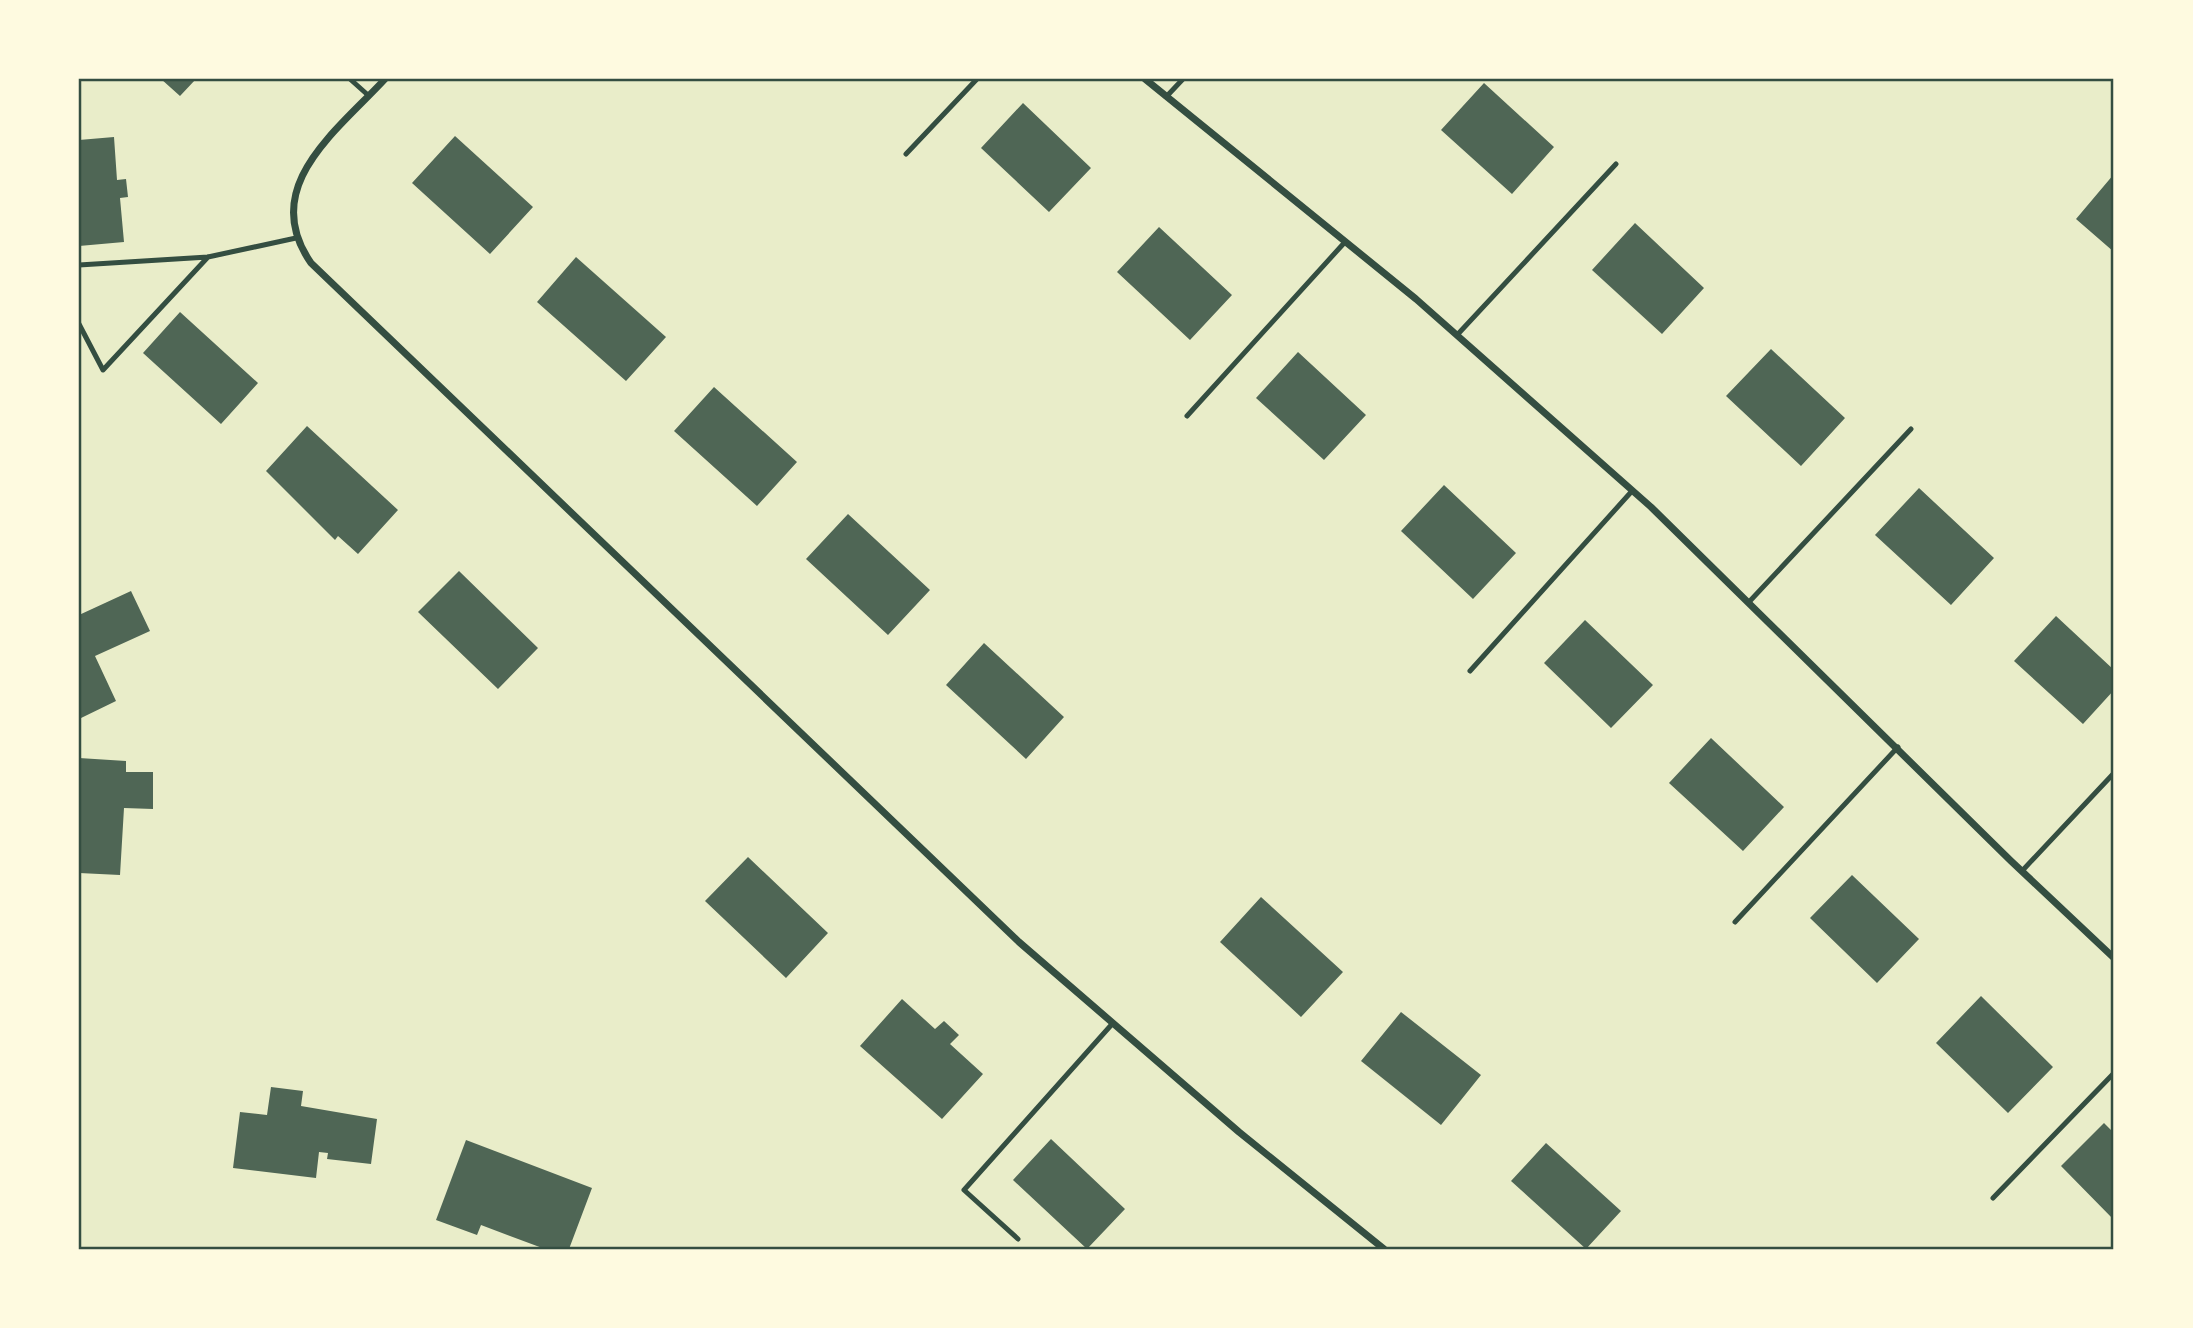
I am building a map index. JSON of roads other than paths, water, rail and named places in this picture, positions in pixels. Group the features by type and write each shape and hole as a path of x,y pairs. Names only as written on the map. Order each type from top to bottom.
{"street":[{"path":"386,79 303,172 294,197 292,215 296,238 311,263 1019,942 1239,1132 1384,1249"},
{"path":"1145,79 1458,334 1632,491 2114,958"}],"lane":[{"path":"350,79 369,96"},
{"path":"906,154 976,79"},
{"path":"1167,97 1183,79"},
{"path":"1458,334 1616,164"},
{"path":"79,265 208,257 296,238"},
{"path":"1187,416 1345,242"},
{"path":"79,324 103,370 208,257"},
{"path":"1749,602 1911,429"},
{"path":"1470,671 1632,491"},
{"path":"1735,922 1898,747"},
{"path":"2022,871 2114,773"},
{"path":"1018,1239 964,1190 1113,1023"},
{"path":"1993,1198 2114,1073"}]}
